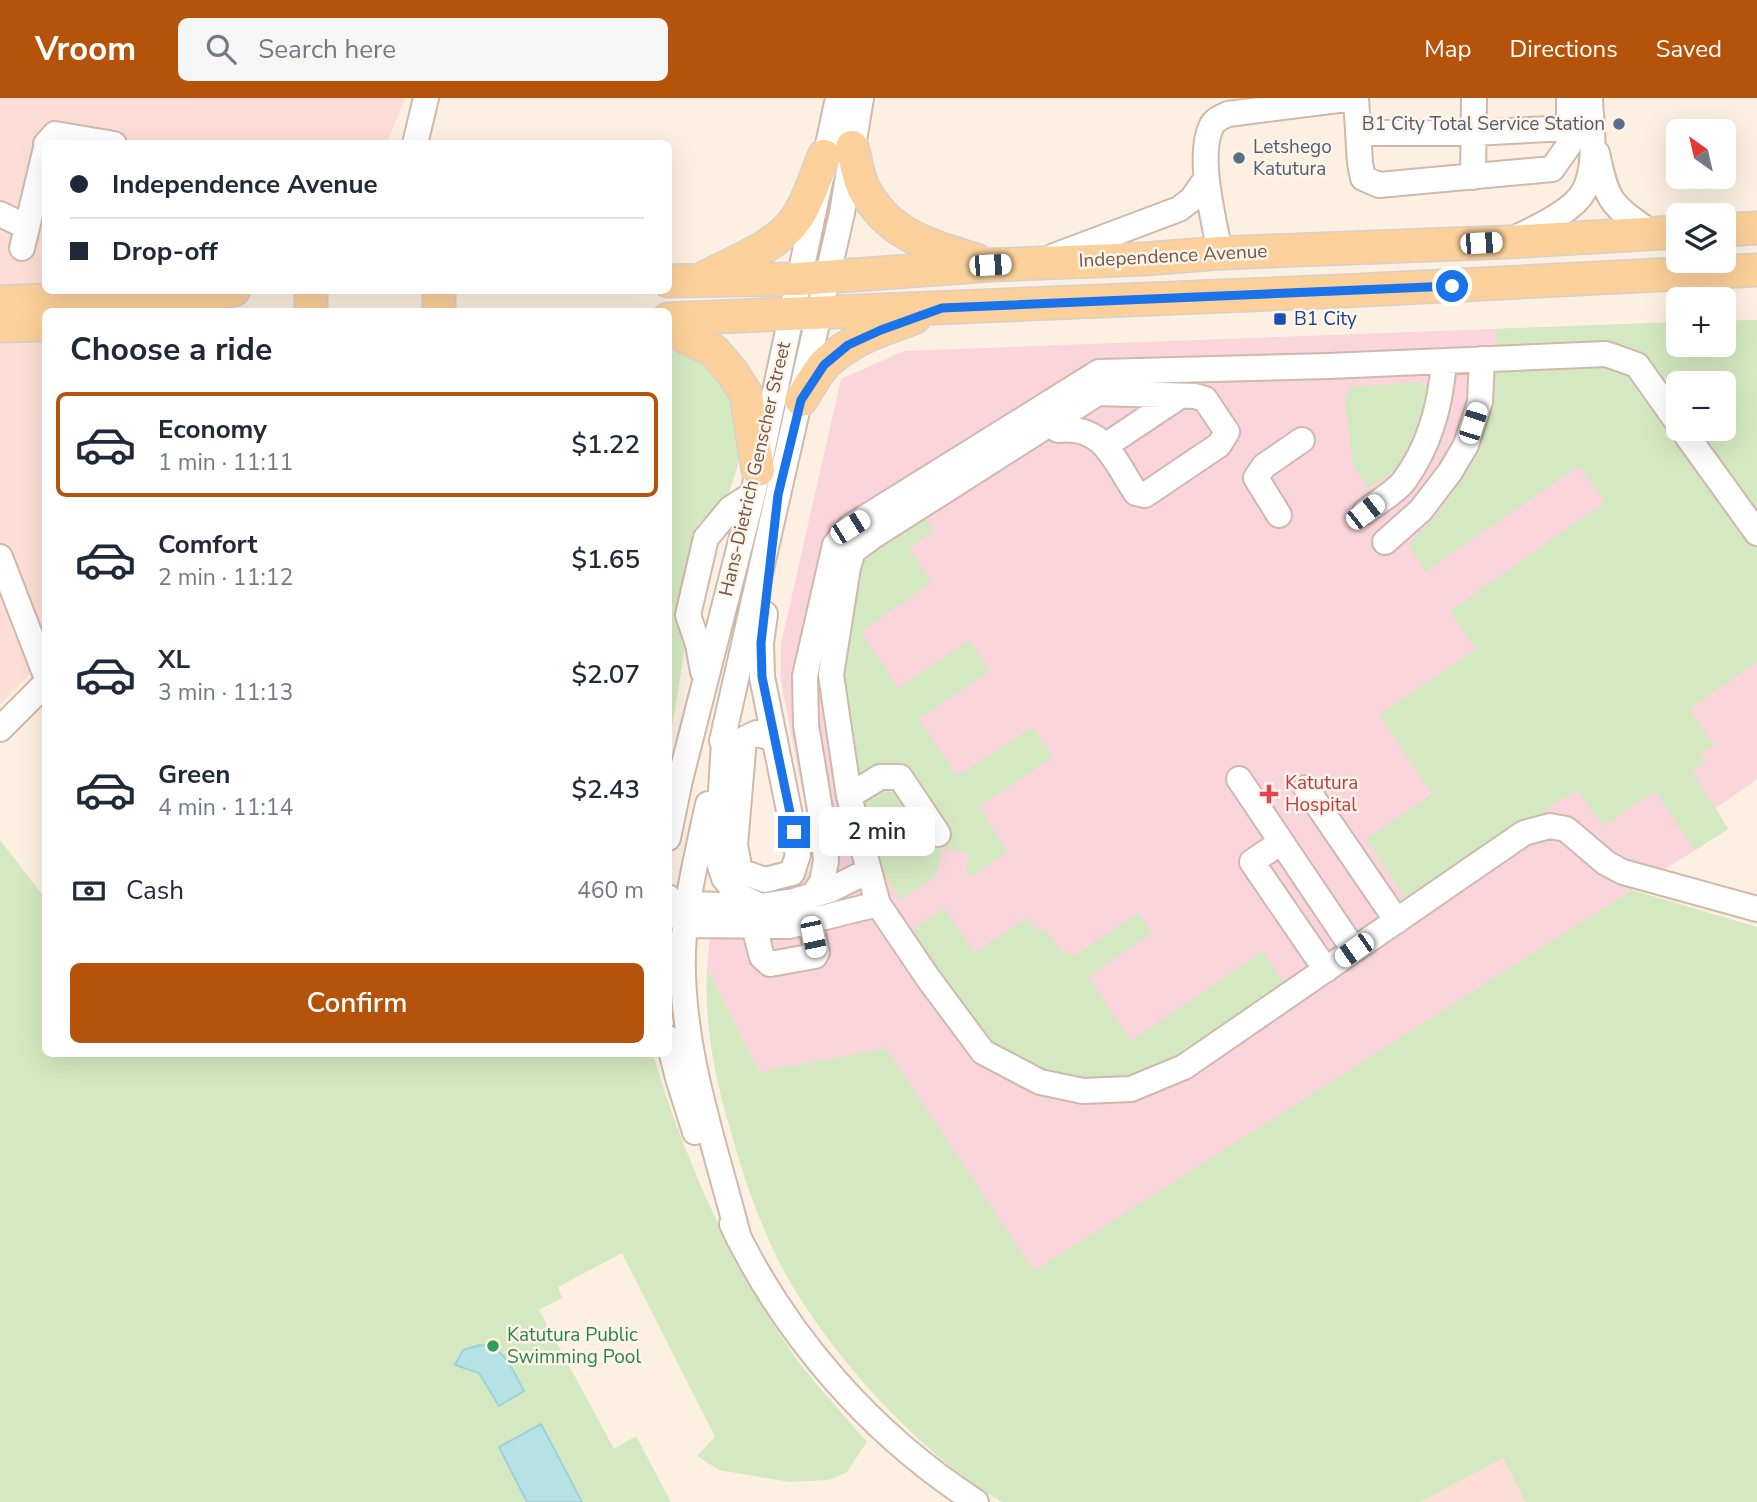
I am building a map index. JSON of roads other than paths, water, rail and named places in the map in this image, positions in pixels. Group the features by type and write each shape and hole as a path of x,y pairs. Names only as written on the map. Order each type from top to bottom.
{"main road":[{"path":"702,279 781,234 798,217 838,152 881,214 901,232 990,265"},
{"path":"1736,229 1757,228"},
{"name":"Independence Avenue","path":"672,281 813,277 1036,262 1666,233"},
{"path":"672,319 1757,270"},
{"path":"0,302 194,294"},
{"path":"801,400 824,365 848,345 942,308"},
{"path":"0,326 42,325"},
{"path":"672,332 714,351 746,394 756,482"}],"street":[{"path":"416,140 426,98"},
{"name":"Hans-Dietrich Genscher Street","path":"672,819 756,482 813,277 838,152 838,98"},
{"name":"Hans-Dietrich Genscher Street","path":"838,152 861,98"},
{"path":"1220,253 1206,178 1206,150 1211,126 1219,118 1252,103 1355,98 1363,178 1379,186 1552,169 1569,145 1581,109"},
{"path":"1473,177 1474,98"},
{"path":"1358,133 1473,133 1581,109"},
{"path":"1581,109 1609,198 1619,210 1666,233"},
{"path":"1508,242 1551,219 1584,193 1590,162 1581,109"},
{"path":"50,140 55,134 86,140"},
{"path":"0,214 24,238 42,163"},
{"path":"1036,262 1179,209 1192,199 1206,178"},
{"name":"Hans-Dietrich Genscher Street","path":"739,1239 690,1050 678,917 801,400 804,313"},
{"path":"813,895 822,882 826,860 806,725 805,676 835,545 850,527 1099,372 1606,354 1637,365 1666,406"},
{"path":"1385,542 1421,510 1450,472 1466,444 1480,402 1482,359"},
{"path":"1365,512 1403,482 1426,440 1438,407 1444,361"},
{"path":"1131,372 872,537 853,551 848,567 831,675 849,796 868,870 878,904 983,1052 1040,1082 1083,1091 1130,1089 1184,1067 1524,833 1550,826 1566,829 1606,863 1623,872 1757,909"},
{"path":"1058,430 1086,431 1094,435 1105,446 1136,493 1145,495 1219,445 1227,432 1205,398 1097,393"},
{"path":"1105,446 1180,396"},
{"path":"1279,515 1256,478 1264,466 1302,440"},
{"path":"1691,441 1757,533"},
{"path":"704,687 700,654 688,615 706,538 756,482"},
{"path":"762,905 792,873 798,855 762,677 761,643 778,495"},
{"path":"0,557 42,666"},
{"path":"0,729 42,687"},
{"path":"725,726 717,856 724,878 739,896 810,922 878,904"},
{"path":"775,740 757,733 744,739 734,845 740,871 762,905 762,957 770,964 815,956 817,952 810,922"},
{"path":"849,796 880,777 900,776 938,834"},
{"path":"1239,779 1354,950"},
{"path":"1306,788 1397,921"},
{"path":"1281,842 1252,862 1326,970"},
{"path":"678,917 794,901 830,890 868,870"},
{"name":"Hans-Dietrich Genscher Street","path":"672,1054 708,1174 739,1239 789,1324 862,1409 918,1461 976,1502"}],"water":[{"path":"480,1345 489,1346 502,1355 524,1391 499,1406 479,1373 455,1365 463,1350"},
{"path":"541,1424 582,1502 527,1502 499,1447"}],"place":[{"name":"B1 City Total Service Station","path":"1619,124"},
{"name":"Letshego Katutura","path":"1239,158"},
{"name":"B1 City","path":"1280,319"},
{"name":"Katutura Hospital","path":"1269,794"},
{"name":"Katutura Public Swimming Pool","path":"493,1346"}]}
